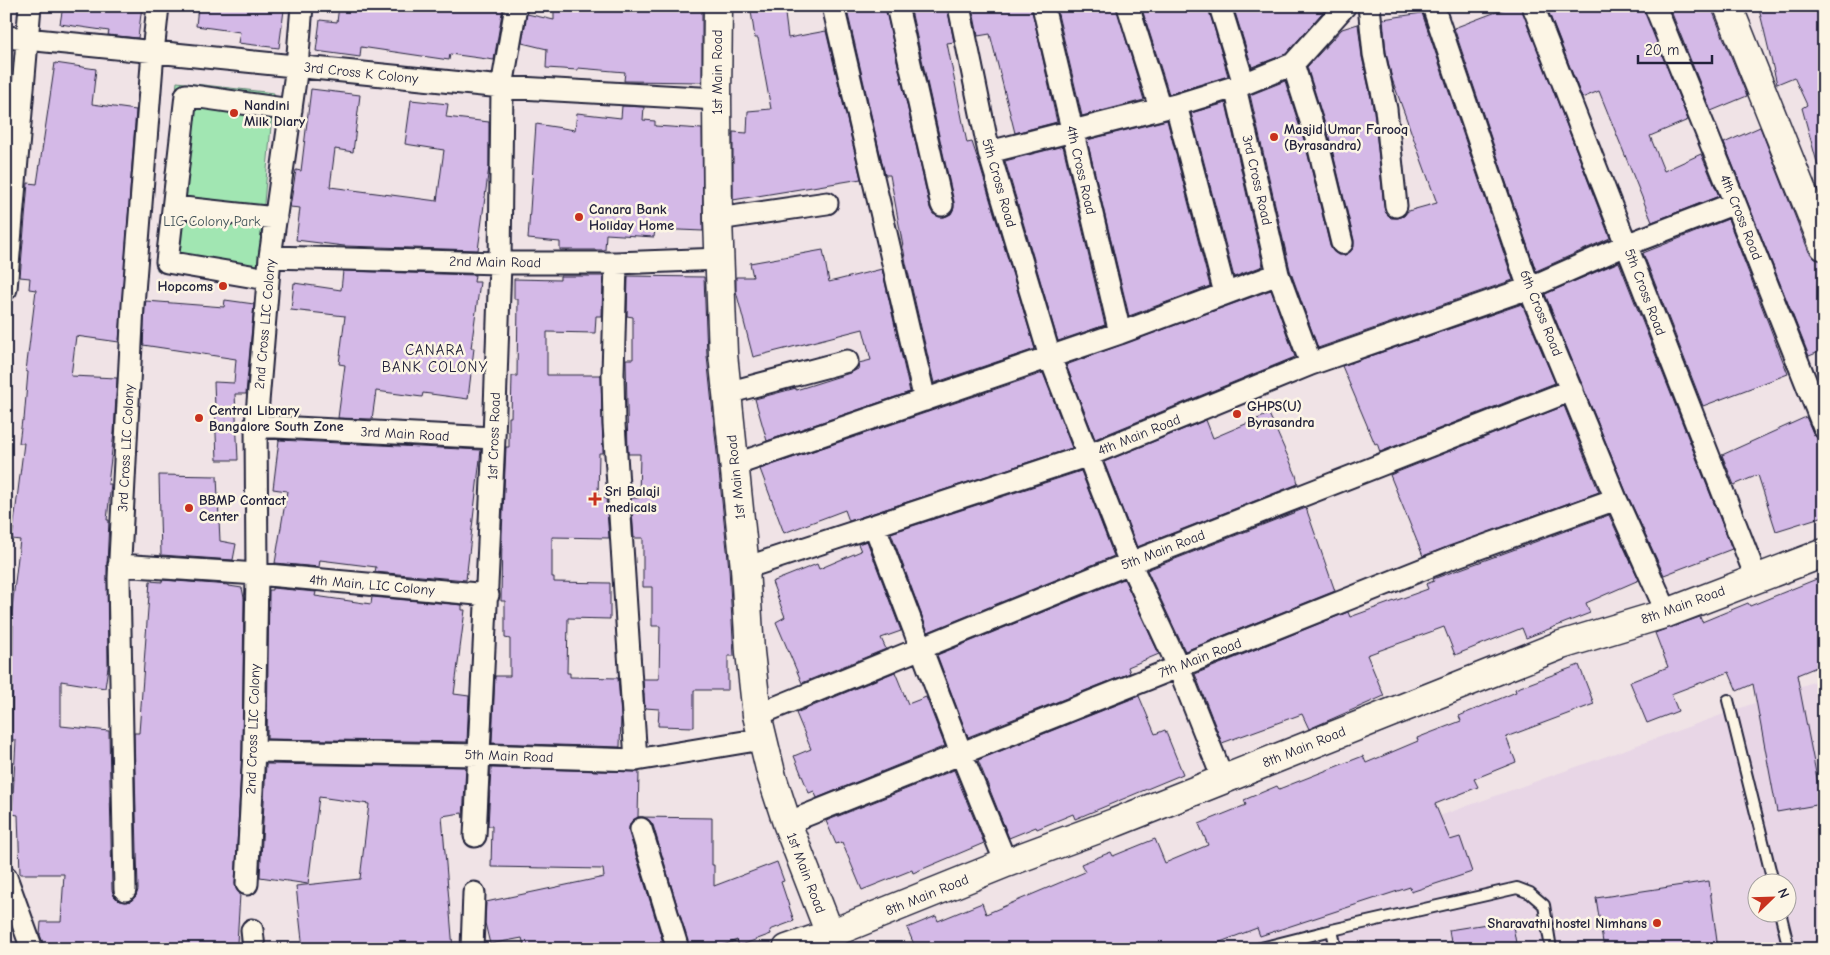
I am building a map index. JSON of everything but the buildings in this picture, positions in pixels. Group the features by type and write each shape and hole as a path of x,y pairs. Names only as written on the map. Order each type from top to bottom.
{"street":[{"path":"6,289 16,38 30,6"},
{"name":"3rd Cross LIC Colony","path":"125,890 119,565 133,305 158,6"},
{"name":"2nd Cross LIC Colony","path":"247,884 254,751 257,574 256,426 270,257 298,66 302,6"},
{"name":"1st Cross Road","path":"475,836 494,438 500,263 502,87 516,6"},
{"name":"1st Main Road","path":"718,6 718,220 723,354 745,568 750,652 759,727 772,777 787,823 830,934"},
{"path":"833,6 925,400"},
{"path":"897,6 942,205"},
{"name":"5th Cross Road","path":"959,6 989,152 1050,357 1130,563 1178,666 1223,779"},
{"name":"4th Cross Road","path":"1043,6 1120,333"},
{"path":"1128,6 1168,107 1225,293"},
{"name":"3rd Cross Road","path":"1220,6 1240,86 1278,274 1311,364"},
{"path":"989,152 1168,107 1240,86 1293,64 1345,6"},
{"path":"1369,6 1374,54 1386,109 1396,206"},
{"name":"6th Cross Road","path":"1434,6 1529,288 1616,499 1667,613"},
{"name":"5th Cross Road","path":"1533,6 1756,577"},
{"name":"4th Cross Road","path":"1655,6 1824,428"},
{"path":"1731,7 1824,246"},
{"name":"3rd Cross K Colony","path":"16,38 502,87 717,99"},
{"path":"1293,64 1317,140 1342,244"},
{"path":"268,279 168,262 186,94 291,110"},
{"path":"143,178 176,182"},
{"path":"718,220 827,203"},
{"name":"4th Main Road","path":"745,568 875,527 1089,455 1311,364 1529,288 1626,245 1735,203"},
{"path":"174,207 276,218"},
{"name":"2nd Main Road","path":"270,257 500,263 616,263 720,259"},
{"path":"616,263 613,374 614,424 636,760"},
{"path":"734,465 1120,333 1278,274"},
{"path":"727,393 847,361"},
{"name":"5th Main Road","path":"254,751 636,760 759,727 921,648 1130,563 1572,390"},
{"name":"3rd Main Road","path":"256,426 494,438"},
{"name":"7th Main Road","path":"787,823 1451,558 1616,499"},
{"path":"875,527 1006,862"},
{"name":"8th Main Road","path":"794,948 1006,862 1114,822 1561,645 1667,613 1756,577 1824,553"},
{"name":"4th Main, LIC Colony","path":"119,565 257,574 488,595"},
{"path":"641,829 678,949"},
{"path":"6,877 32,949"},
{"path":"472,949 474,893"}],"lane":[{"path":"1728,700 1771,872"},
{"path":"1257,949 1517,888 1530,892 1544,905 1551,949"},
{"path":"1782,922 1789,949"},
{"path":"1332,930 1336,949"}],"shaded area":[{"path":"1824,678 1824,949 1069,949"}],"green space":[{"name":"LIC Colony Park","path":"177,82 274,93 257,279 157,270"}],"place":[{"name":"Nandini Milk Diary","path":"234,113"},
{"name":"Masjid Umar Farooq (Byrasandra)","path":"1274,137"},
{"name":"Canara Bank Holiday Home","path":"579,217"},
{"name":"Hopcoms","path":"223,286"},
{"name":"GHPS(U) Byrasandra","path":"1237,414"},
{"name":"Central Library Bangalore South Zone","path":"199,418"},
{"name":"Sri Balaji medicals","path":"595,499"},
{"name":"BBMP Contact Center","path":"189,508"},
{"name":"Sharavathi hostel Nimhans","path":"1657,923"}],"district":[{"name":"CANARA BANK COLONY","path":"435,358"}]}
